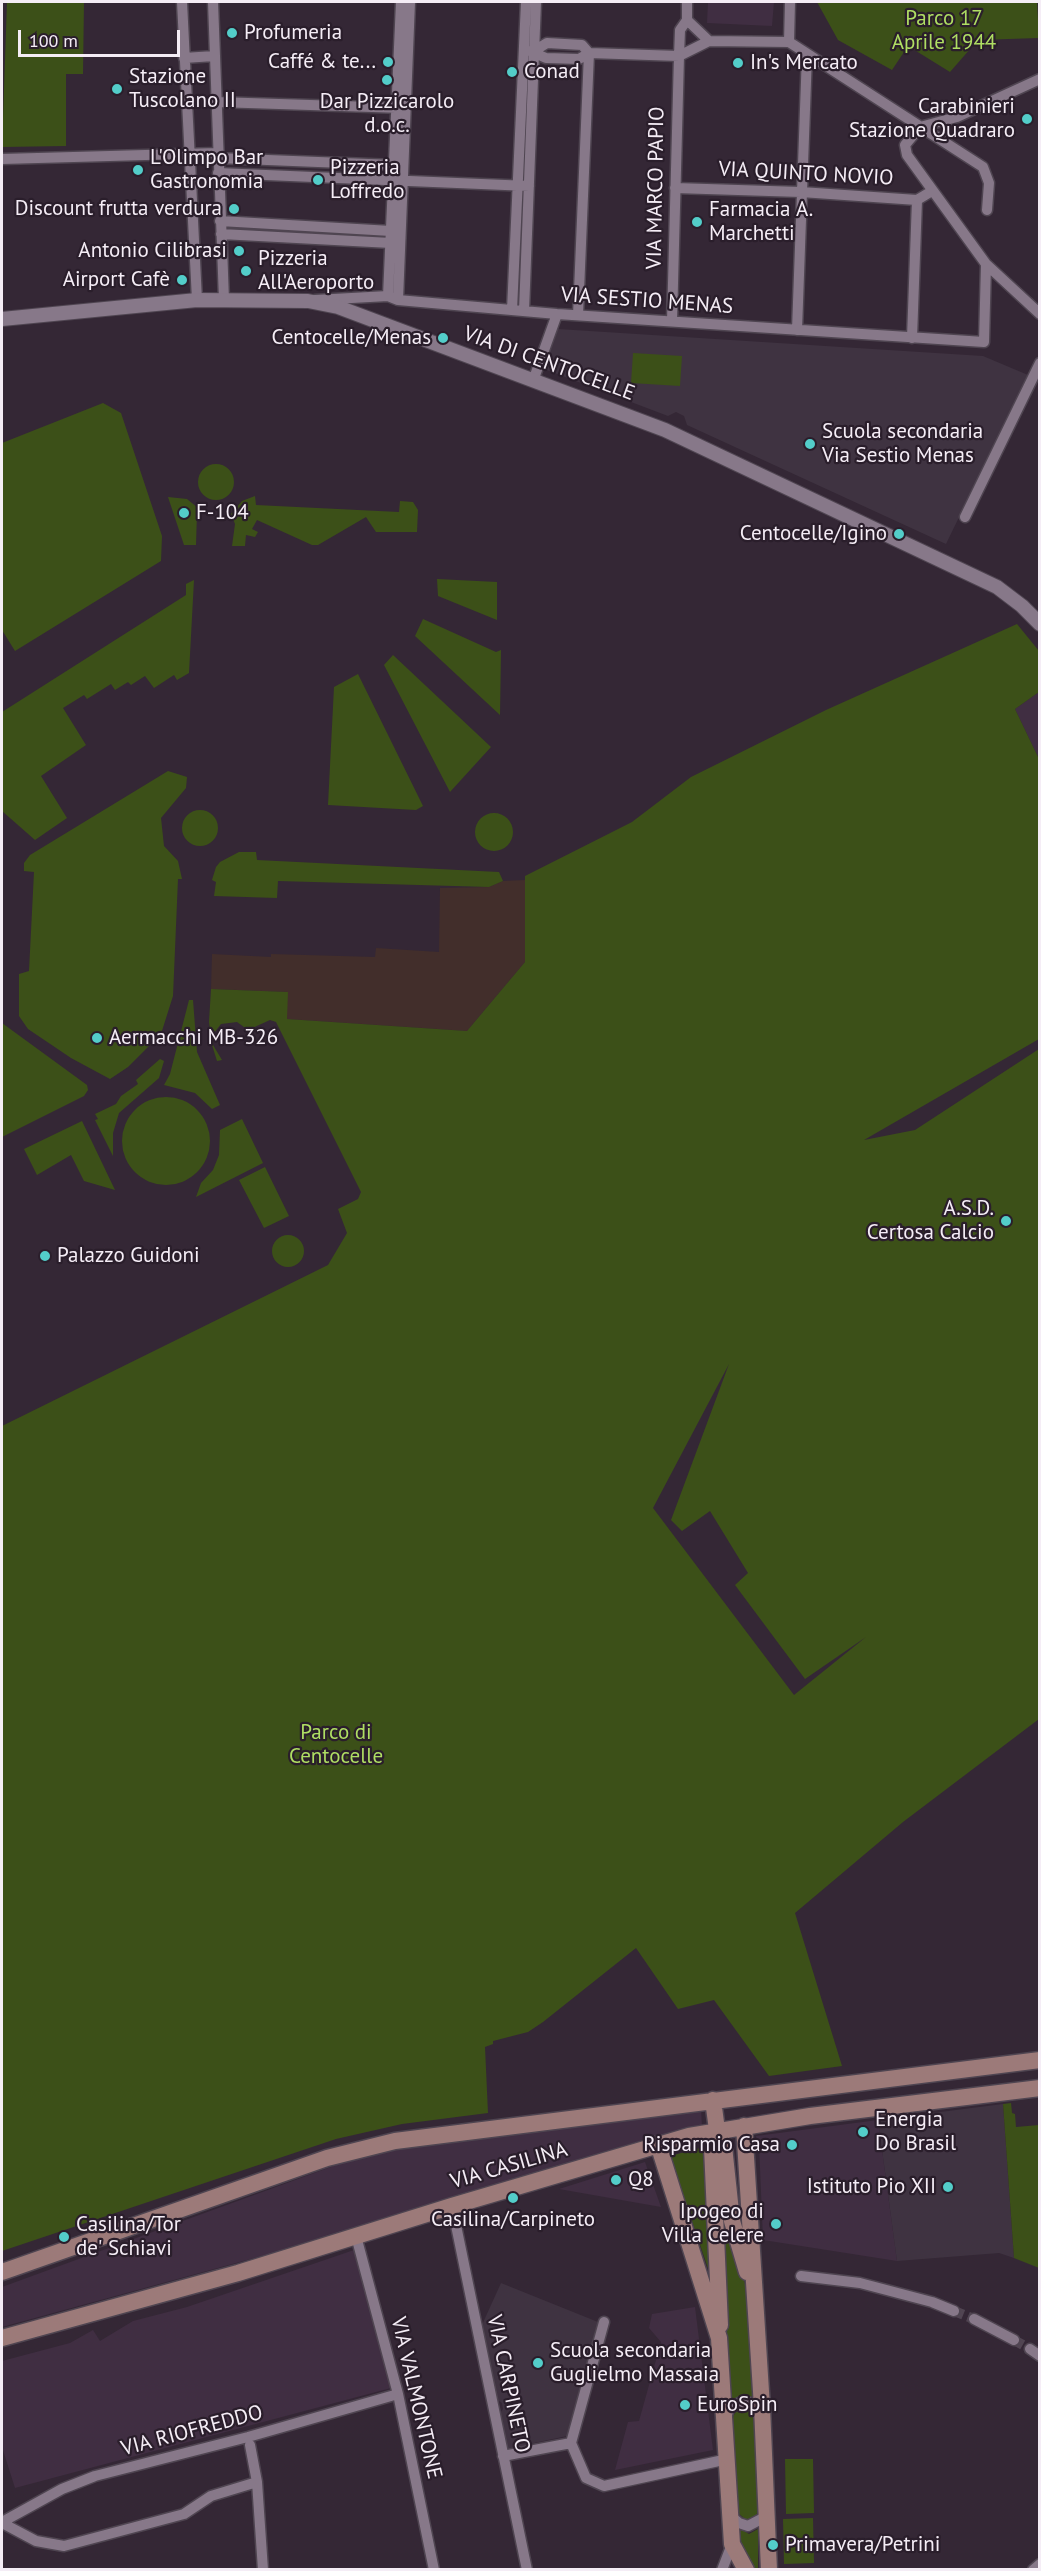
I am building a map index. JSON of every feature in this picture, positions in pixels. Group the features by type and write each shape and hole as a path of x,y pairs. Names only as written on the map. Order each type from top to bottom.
{"main road":[{"name":"VIA CASILINA","path":"2,2272 262,2180 365,2147 436,2135 1040,2060"},
{"name":"VIA CASILINA","path":"2,2338 238,2273 658,2144 744,2126 1040,2088"},
{"path":"713,2100 717,2130 724,2146 732,2221 754,2299"},
{"path":"744,2126 762,2407 769,2570"},
{"path":"717,2130 712,2154 719,2270 719,2337 732,2544 746,2570"},
{"path":"658,2144 719,2337"}],"street":[{"path":"182,2 196,300"},
{"path":"213,2 224,300"},
{"path":"400,2 403,45"},
{"path":"393,298 403,45 410,2"},
{"path":"526,2 529,51"},
{"path":"518,311 529,51 536,2"},
{"name":"VIA MARCO PAPIO","path":"672,321 680,30 687,20 687,2"},
{"path":"789,42 790,2"},
{"path":"687,20 709,41"},
{"path":"529,51 548,43 582,45 590,53 679,56 709,41 789,42 983,166 989,183 987,210"},
{"path":"578,315 590,53"},
{"path":"797,330 807,54"},
{"path":"184,58 214,56"},
{"path":"1040,79 957,117 920,127 905,145 907,155 986,264 1040,314"},
{"path":"217,102 400,108"},
{"path":"393,298 391,231 398,180 394,165 400,108"},
{"path":"2,159 188,154 394,165"},
{"path":"218,172 523,185"},
{"name":"VIA QUINTO NOVIO","path":"675,188 801,192 917,200 932,191"},
{"path":"912,338 917,200"},
{"path":"220,221 391,231"},
{"path":"220,234 391,243"},
{"name":"VIA SESTIO MENAS","path":"308,301 393,298 557,315 984,342 986,264"},
{"name":"VIA DI CENTOCELLE","path":"2,319 196,300 308,301 344,309 665,430 988,583 1018,602 1040,624"},
{"path":"533,381 557,315"},
{"path":"965,517 1040,363"},
{"name":"VIA CARPINETO","path":"452,2206 527,2570"},
{"name":"VIA VALMONTONE","path":"356,2236 398,2394 434,2570"},
{"path":"801,2276 860,2283 932,2302 954,2311"},
{"path":"974,2319 1014,2340"},
{"path":"603,2322 571,2443 586,2478 600,2485 610,2485 728,2459"},
{"name":"VIA RIOFREDDO","path":"2,2522 62,2489 95,2476 248,2437 398,2394"},
{"path":"725,2421 729,2409 739,2403 748,2402 762,2407"},
{"path":"503,2456 571,2443"},
{"path":"250,2445 257,2482 263,2570"},
{"path":"2,2522 36,2541 64,2546 184,2514 211,2496 257,2482"},
{"path":"731,2516 739,2523 748,2526 766,2516"},
{"path":"722,2570 732,2544"},
{"path":"1033,2570 1040,2564"}],"shaded area":[{"path":"708,2 774,2 772,26 707,23"},
{"path":"558,329 983,356 1028,375 946,544 687,425 684,416 676,412 668,416 544,369"},
{"path":"1039,692 1039,759 1015,709"},
{"path":"525,880 525,962 467,1031 287,1019 287,992 211,989 212,954 271,957 271,954 375,957 376,948 439,952 440,888 489,887 503,881"},
{"name":"Istituto Pio XII","path":"1003,2104 1014,2258 999,2253 897,2261 878,2120"},
{"path":"701,2109 702,2126 650,2138 291,2248 2,2327 2,2287 358,2157 408,2147"},
{"path":"878,2120 897,2261 763,2240 759,2144 757,2144 756,2136"},
{"path":"645,2162 661,2207 559,2189"},
{"path":"354,2250 391,2388 15,2488 2,2447 2,2361 70,2343 93,2330 100,2341 133,2321 187,2307"},
{"name":"Scuola secondaria Guglielmo Massaia","path":"501,2283 598,2322 567,2436 506,2449 499,2414 503,2409 502,2403 496,2399 481,2327"},
{"path":"695,2307 713,2450 615,2470 628,2422 639,2421 661,2342 649,2328 652,2314"}],"green space":[{"path":"7,2 84,2 83,74 66,74 66,146 2,147"},
{"name":"Parco 17 Aprile 1944","path":"817,2 1037,2 1039,38 978,40 950,72 908,46 892,70 838,40"},
{"path":"633,353 682,356 680,386 631,383"},
{"path":"103,403 121,413 162,536 161,561 15,651 2,630 2,443"},
{"path":"216,464 228,470 234,482 228,494 216,500 204,494 198,482 204,470"},
{"path":"255,496 256,505 399,512 400,501 413,502 418,510 417,532 376,532 366,517 318,545 312,545 257,520 252,529 258,532 255,537 246,535 245,546 232,546 235,524 231,514 242,501"},
{"path":"168,497 187,499 200,511 197,512 196,545 184,545"},
{"path":"437,579 497,582 497,620 438,596"},
{"path":"194,580 189,673 177,680 174,675 154,688 145,676 131,685 128,682 115,690 111,684 87,699 84,695 63,708 86,745 41,776 67,818 35,840 2,811 2,712 186,595 186,584"},
{"path":"423,619 496,652 501,650 500,715 415,636"},
{"name":"Parco di Centocelle","path":"1017,624 1039,651 1039,692 1015,709 1039,759 1039,1039 864,1140 915,1130 1039,1049 1039,1719 903,1822 795,1913 842,2066 769,2076 714,2000 678,2009 636,1948 528,2032 493,2041 493,2044 485,2047 488,2113 402,2124 336,2139 2,2251 2,1426 328,1265 347,1233 338,1209 358,1199 361,1192 276,1022 270,1020 248,1030 237,1022 221,1024 214,1033 213,1045 222,1060 217,1061 212,1045 209,1022 211,989 288,992 287,1019 467,1031 525,962 525,876 632,822 691,777 826,710","holes":["729,1364 671,1520 682,1531 710,1511 748,1573 735,1585 805,1679 866,1637 794,1695 653,1508"]},
{"path":"393,655 491,747 450,792 384,665"},
{"path":"358,674 423,806 416,810 328,805 334,687"},
{"path":"168,771 187,777 186,788 161,818 164,846 178,861 182,879 178,879 173,996 161,1034 128,1067 110,1079 71,1058 28,1029 19,1016 19,974 29,971 34,872 24,871 24,863 30,855"},
{"path":"200,810 212,816 218,828 212,840 200,846 188,840 182,828 188,816"},
{"path":"494,813 501,814 507,819 512,825 512,839 507,845 501,850 494,851 487,850 481,845 476,839 475,832 476,825 481,819 487,814"},
{"path":"239,852 256,852 257,860 499,872 503,881 489,887 278,881 277,898 214,896 216,882 212,880 216,867 220,862"},
{"path":"189,1000 193,1000 197,1052 220,1105 212,1109 195,1093 164,1085 170,1074"},
{"path":"2,1023 87,1085 88,1090 84,1096 2,1137"},
{"path":"160,1059 164,1061 159,1078 119,1113 113,1133 113,1156 95,1120 98,1119 95,1114 116,1104 121,1096 138,1084 136,1080"},
{"path":"166,1097 191,1104 203,1116 210,1141 203,1166 191,1178 166,1185 141,1178 129,1166 122,1141 129,1116 141,1104"},
{"path":"242,1119 263,1163 196,1197 201,1183 213,1170 219,1155 220,1130"},
{"path":"82,1121 115,1190 84,1181 71,1155 37,1175 24,1149"},
{"path":"265,1167 289,1216 264,1228 239,1180"},
{"path":"288,1235 299,1240 304,1251 299,1262 288,1267 277,1262 272,1251 277,1240"},
{"path":"1011,2103 1016,2127 1039,2125 1039,2268 1014,2258 1003,2104"},
{"path":"707,2146 715,2289 670,2156"},
{"path":"719,2161 747,2294 754,2397 732,2399 724,2296"},
{"path":"746,2407 754,2415 758,2512 754,2518 746,2520 737,2512 733,2417 736,2411"},
{"path":"785,2459 813,2459 814,2513 786,2514"},
{"path":"813,2518 814,2563 784,2564 783,2519"},
{"path":"737,2527 749,2534 758,2529 758,2569 753,2569 740,2546"}],"tunnel":[{"path":"954,2311 974,2319"},
{"path":"1014,2340 1030,2349"}],"place":[{"name":"Profumeria","path":"232,33"},
{"name":"Caffé & te...","path":"388,62"},
{"name":"In's Mercato","path":"738,63"},
{"name":"Conad","path":"512,72"},
{"name":"Dar Pizzicarolo d.o.c.","path":"387,80"},
{"name":"Stazione Tuscolano II","path":"117,89"},
{"name":"Carabinieri Stazione Quadraro","path":"1027,119"},
{"name":"L'Olimpo Bar Gastronomia","path":"138,170"},
{"name":"Pizzeria Loffredo","path":"318,180"},
{"name":"Discount frutta verdura","path":"234,209"},
{"name":"Farmacia A. Marchetti","path":"697,222"},
{"name":"Antonio Cilibrasi","path":"239,251"},
{"name":"Pizzeria All'Aeroporto","path":"246,271"},
{"name":"Airport Cafè","path":"182,280"},
{"name":"Centocelle/Menas","path":"443,338"},
{"name":"Scuola secondaria Via Sestio Menas","path":"810,444"},
{"name":"F-104","path":"184,513"},
{"name":"Centocelle/Igino","path":"899,534"},
{"name":"Aermacchi MB-326","path":"97,1038"},
{"name":"A.S.D. Certosa Calcio","path":"1006,1221"},
{"name":"Palazzo Guidoni","path":"45,1256"},
{"name":"Energia Do Brasil","path":"863,2132"},
{"name":"Risparmio Casa","path":"792,2145"},
{"name":"Q8","path":"616,2180"},
{"name":"Istituto Pio XII","path":"948,2187"},
{"name":"Casilina/Carpineto","path":"513,2198"},
{"name":"Ipogeo di Villa Celere","path":"776,2224"},
{"name":"Casilina/Tor de' Schiavi","path":"64,2237"},
{"name":"Scuola secondaria Guglielmo Massaia","path":"538,2363"},
{"name":"EuroSpin","path":"685,2405"},
{"name":"Primavera/Petrini","path":"773,2545"}]}
